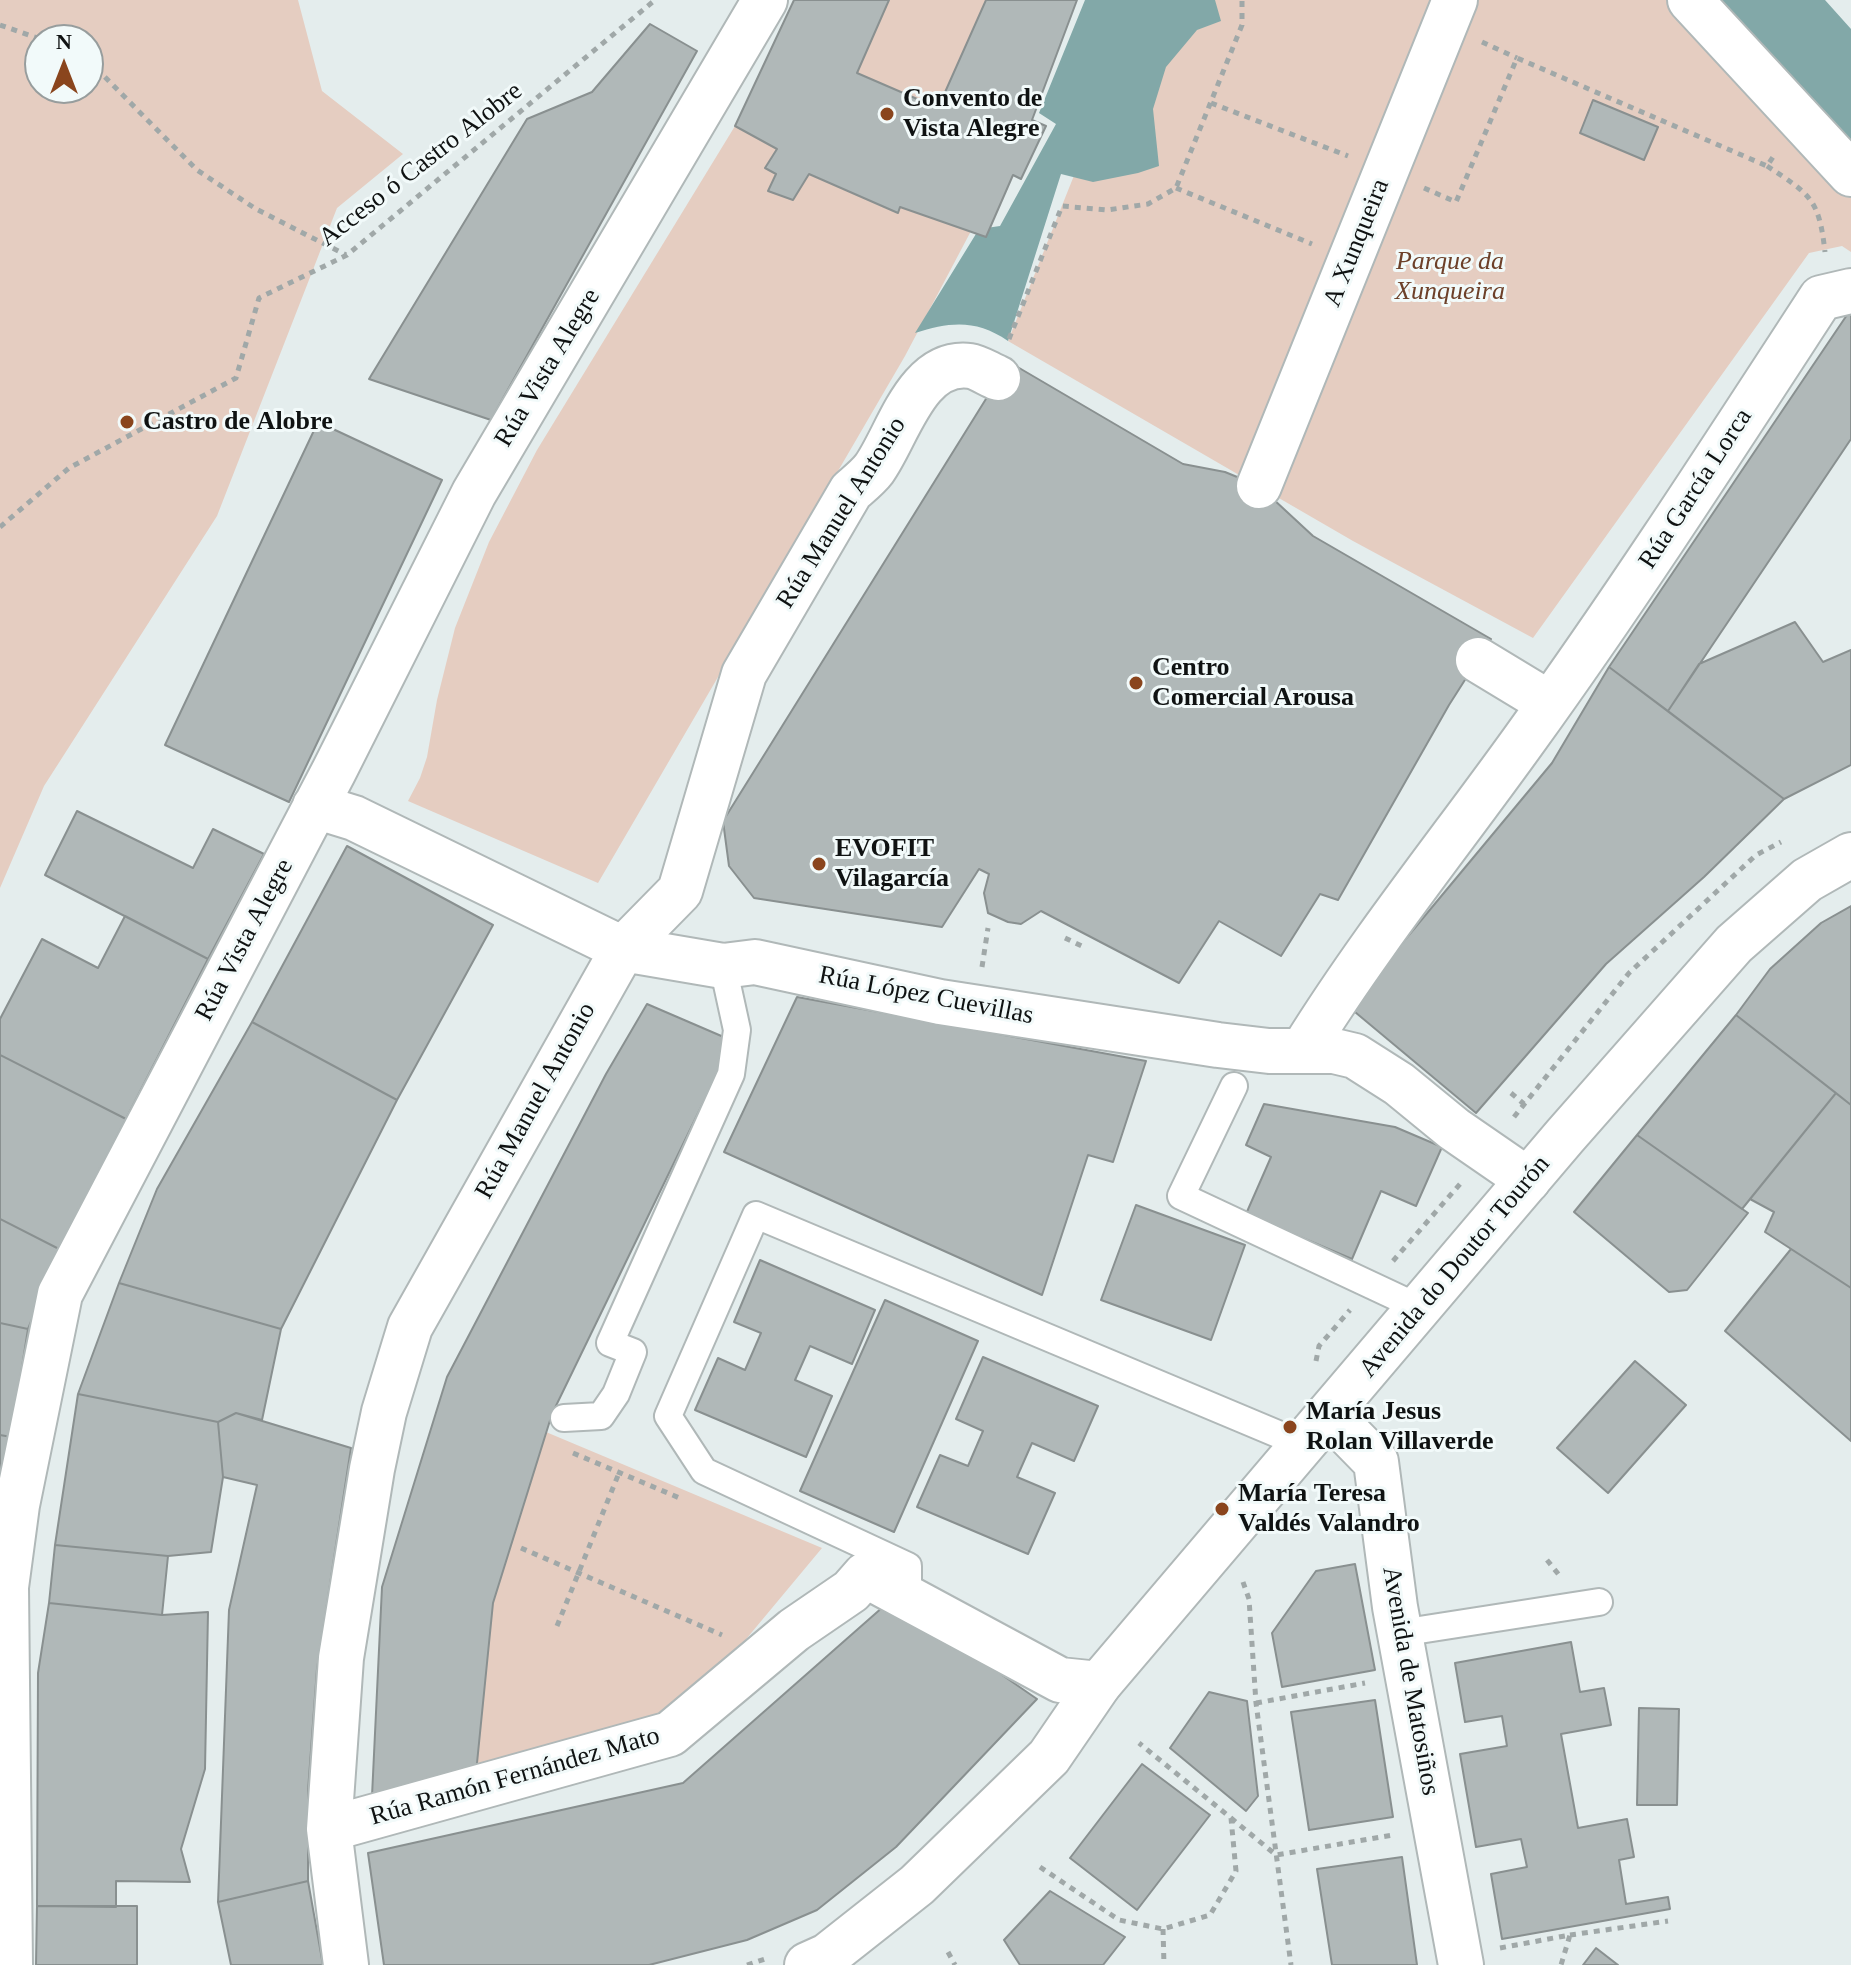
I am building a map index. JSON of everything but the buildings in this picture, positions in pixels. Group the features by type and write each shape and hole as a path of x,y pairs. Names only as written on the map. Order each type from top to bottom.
{"street":[{"name":"Rúa Vista Alegre","path":"10,1965 6,1587 17,1505 60,1294 315,806 474,493 765,0"},
{"name":"A Xunqueira","path":"1259,486 1455,0"},
{"path":"1690,0 1851,174"},
{"name":"Rúa García Lorca","path":"1303,1050 1344,985 1665,538 1838,274"},
{"name":"Rúa Manuel Antonio","path":"346,1965 329,1829 343,1642 384,1412 410,1327 623,949 680,891 744,674 851,491 873,469 914,397 930,378 944,370 1003,360"},
{"path":"1478,660 1549,703"},
{"name":"Rúa López Cuevillas","path":"315,806 354,818 623,949 723,966 755,962 940,1002 1218,1045 1269,1051 1334,1051 1355,1056 1399,1084 1454,1129 1528,1180"},
{"name":"Avenida do Doutor Tourón","path":"807,1965 827,1956 928,1874 1049,1757 1099,1684 1528,1180 1734,944 1807,880 1851,855"},
{"name":"Avenida de Matosiños","path":"1317,1430 1376,1462 1400,1633 1477,1957"},
{"name":"Rúa Ramón Fernández Mato","path":"329,1829 670,1734 794,1630 851,1591 865,1575 1060,1680 1099,1684"}],"lane":[{"path":"564,1418 601,1416 616,1394 633,1352 610,1343 731,1074 737,1030 723,966"},
{"path":"1234,1086 1181,1196 1420,1308"},
{"path":"908,1596 908,1566 704,1471 668,1416 756,1215 1317,1430"},
{"path":"1400,1633 1599,1602"}],"path":[{"name":"Acceso ó Castro Alobre","path":"0,527 69,468 236,378 259,298 347,255 655,0"},
{"path":"1003,360 1062,206 1107,210 1148,204 1176,188 1242,25 1242,0"},
{"path":"0,25 24,33"},
{"path":"1211,103 1456,202 1517,58 1767,166 1799,187 1819,211 1838,274"},
{"path":"104,76 197,170 256,209 347,255"},
{"path":"1767,166 1799,117"},
{"path":"1176,188 1350,260"},
{"path":"981,971 988,928"},
{"path":"1065,938 1084,947"},
{"path":"1511,1093 1524,1104"},
{"path":"557,1626 619,1473"},
{"path":"521,1548 728,1638"},
{"path":"1249,1599 1256,1703 1291,1965"},
{"path":"1256,1703 1373,1682"},
{"path":"1139,1743 1276,1855 1399,1834"},
{"path":"1040,1867 1119,1920 1163,1929 1210,1915 1236,1871 1231,1818"},
{"path":"1477,1957 1570,1935 1668,1921"},
{"path":"1163,1929 1164,1965"},
{"path":"1561,1965 1570,1935"},
{"path":"948,1952 955,1965"}],"green space":[{"name":"Castro de Alobre","path":"0,0 298,0 322,91 403,154 337,208 217,516 44,786 0,888"},
{"path":"889,0 986,0 938,108 857,73"},
{"name":"Parque da Xunqueira","path":"1144,0 1680,0 1851,181 1851,252 1842,246 1809,253 1533,638 1353,541 1008,341"},
{"path":"735,126 777,149 766,168 776,174 768,191 793,200 809,174 898,213 900,207 971,231 905,356 598,883 408,801 427,757 455,628 489,542 537,450"},
{"path":"546,1432 822,1548 742,1644 657,1715 476,1773 493,1603"}],"water":[{"path":"1085,0 1215,0 1221,21 1197,30 1166,67 1153,109 1159,166 1093,182 1061,174 1008,341 985,329 963,325 915,333 979,229 1000,226 1056,124 1039,113"},
{"path":"1703,0 1825,0 1851,29 1851,159"}],"place":[{"name":"Convento de Vista Alegre","path":"887,114"},
{"name":"Castro de Alobre","path":"127,422"},
{"name":"Centro Comercial Arousa","path":"1136,683"},
{"name":"EVOFIT Vilagarcía","path":"819,864"},
{"name":"María Jesus Rolan Villaverde","path":"1290,1427"},
{"name":"María Teresa Valdés Valandro","path":"1222,1509"}]}
